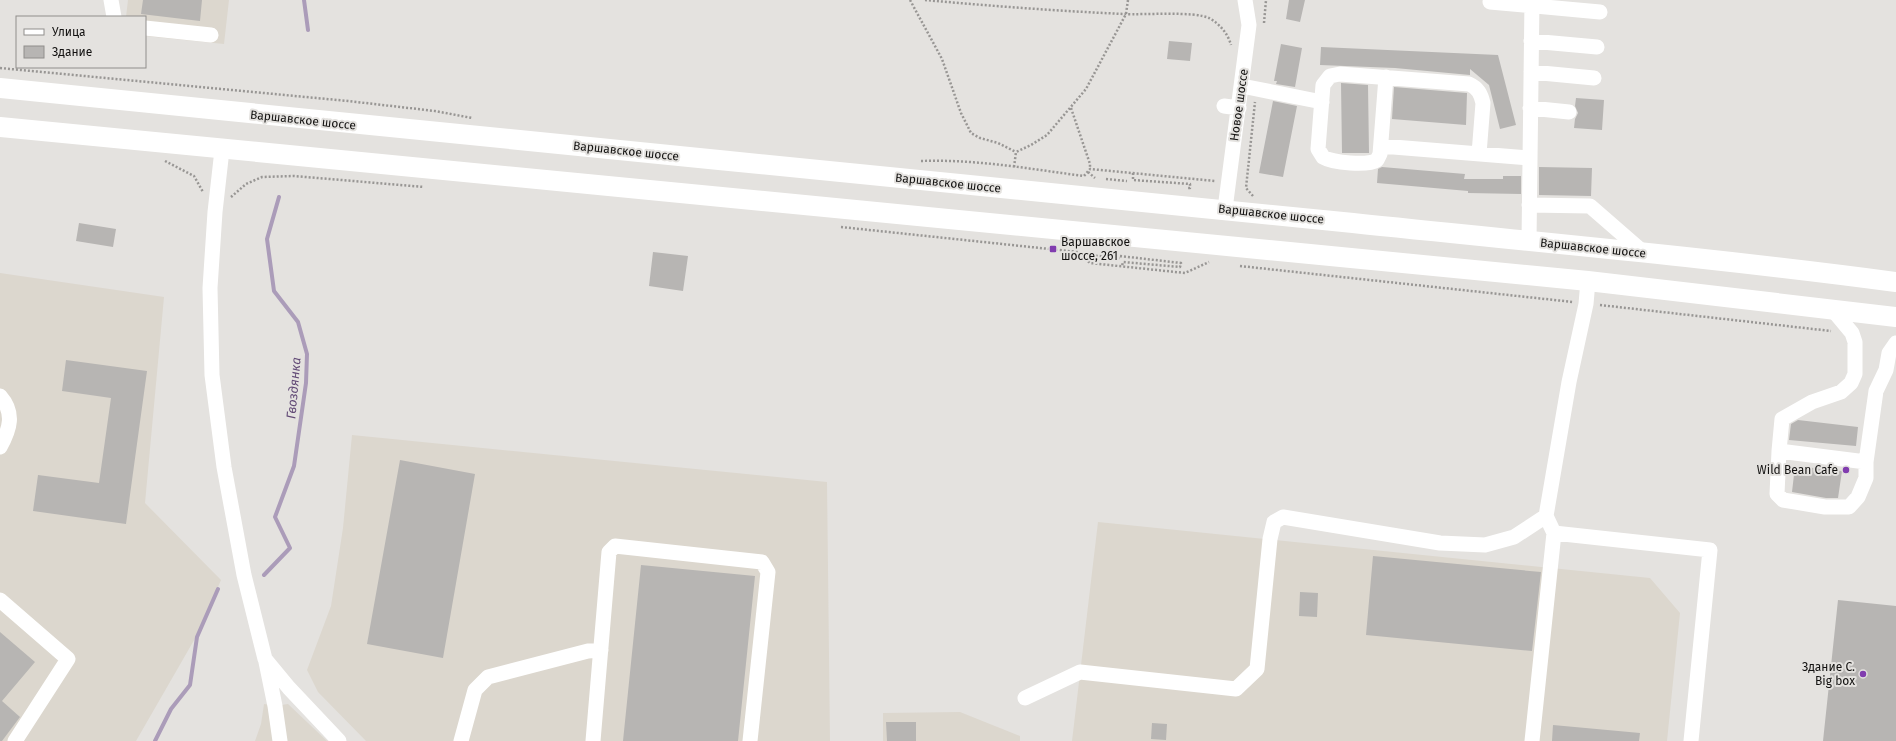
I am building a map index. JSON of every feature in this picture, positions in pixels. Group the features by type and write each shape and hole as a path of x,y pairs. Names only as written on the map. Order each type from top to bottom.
{"main road":[{"name":"Варшавское шоссе","path":"0,88 235,113 1529,241 1896,282"},
{"path":"0,127 222,150 1588,281 1896,317"}],"street":[{"path":"111,0 114,16"},
{"name":"Новое шоссе","path":"1225,210 1249,25 1245,0"},
{"path":"1490,2 1532,3 1600,12"},
{"path":"1529,241 1532,3"},
{"path":"146,28 211,35"},
{"path":"1531,41 1597,47"},
{"path":"1531,72 1594,78"},
{"path":"1386,77 1380,154 1377,160 1372,163 1334,161 1323,158 1318,149 1323,85 1326,80 1334,74 1386,77 1469,84 1482,96 1483,103 1479,154"},
{"path":"1242,86 1322,102"},
{"path":"1224,106 1239,108"},
{"path":"1530,108 1569,112"},
{"path":"1380,146 1530,158"},
{"path":"222,150 215,212 210,288 212,375 224,467 244,575 265,659 275,706 280,741"},
{"path":"1529,205 1590,206 1644,253"},
{"path":"1532,741 1554,533 1546,516 1570,382 1586,304 1588,281"},
{"path":"1832,309 1852,333 1855,342 1855,374 1851,384 1841,392 1812,402 1782,419 1776,494 1783,500 1825,507 1848,507 1858,497 1866,478 1866,462 1876,391 1886,370 1889,353 1896,343"},
{"path":"0,396 11,414 8,431 0,447"},
{"path":"1779,451 1866,462"},
{"path":"1025,698 1080,672 1236,689 1257,669 1270,539 1274,522 1283,517 1440,543 1485,545 1514,537 1546,516"},
{"path":"1554,533 1710,550 1691,741"},
{"path":"593,741 609,552 615,546 762,562 768,572 750,741"},
{"path":"0,600 68,659 15,741"},
{"path":"461,741 475,690 488,677 588,651 601,650"},
{"path":"265,659 339,741"}],"path":[{"path":"910,0 942,59 961,113 970,133 980,138 998,143 1016,152"},
{"path":"925,0 1023,9 1126,14 1194,15 1208,18 1220,26 1229,37 1232,50"},
{"path":"1016,152 1031,145 1047,134 1086,89 1126,14 1128,0"},
{"path":"0,68 348,101 435,111 473,118"},
{"path":"917,162 948,160 1084,176 1089,170 1090,164 1071,108"},
{"path":"1014,167 1016,152"},
{"path":"159,157 194,176 215,212 246,184 262,177 294,176 428,187"},
{"path":"1089,170 1219,181"},
{"path":"1089,170 1093,178 1174,187"},
{"path":"1133,173 1133,180 1190,184 1190,188 1182,188"},
{"path":"835,226 1078,252 1090,263 1185,273 1207,262 1215,263"},
{"path":"1085,258 1088,255 1181,263 1180,267 1123,262 1122,266"},
{"path":"1238,266 1852,333"}],"shaded area":[{"path":"128,0 229,0 224,44 146,36 146,16 126,16"},
{"path":"0,273 164,297 145,503 221,580 197,635 136,741 0,741"},
{"path":"352,435 827,482 830,741 366,741 318,692 307,670 331,606 343,528"},
{"path":"1098,522 1650,578 1680,613 1667,741 1072,741"},
{"path":"264,704 275,706 288,704 327,741 255,741 261,724"},
{"path":"960,712 1020,736 1020,741 883,741 883,713"}],"building":[{"path":"143,0 202,0 200,21 141,14"},
{"path":"1289,0 1305,0 1300,22 1286,19"},
{"path":"1169,41 1192,43 1190,61 1167,59"},
{"path":"1281,44 1302,48 1295,87 1276,84 1277,81 1274,81"},
{"path":"1321,47 1498,55 1516,125 1500,129 1489,85 1470,69 1470,75 1395,68 1320,65"},
{"path":"1341,83 1368,85 1369,153 1342,153"},
{"path":"1394,87 1467,93 1466,125 1392,119"},
{"path":"1576,98 1604,100 1602,130 1574,128 1575,119 1578,113 1575,106"},
{"path":"1273,101 1297,106 1283,177 1259,173"},
{"path":"1382,167 1465,174 1464,179 1503,179 1503,176 1521,176 1521,194 1468,193 1468,191 1377,183 1378,169"},
{"path":"1539,167 1592,168 1591,196 1539,195"},
{"path":"79,223 116,229 113,247 76,241"},
{"path":"653,252 688,256 683,291 649,286"},
{"path":"66,360 147,371 126,524 33,511 38,475 99,483 111,398 62,391"},
{"path":"1798,420 1858,427 1856,446 1789,440 1791,424"},
{"path":"400,460 475,474 443,658 367,644"},
{"path":"1795,466 1842,471 1838,498 1826,498 1792,492"},
{"path":"1373,556 1541,572 1532,651 1366,635"},
{"path":"641,565 755,576 738,741 623,741"},
{"path":"1300,592 1318,593 1317,617 1299,616"},
{"name":"Здание C. Big box","path":"1838,600 1896,606 1896,741 1823,741"},
{"path":"0,632 35,662 2,701 20,717 2,741 0,741"},
{"path":"886,722 916,722 916,741 887,741"},
{"path":"1152,723 1167,724 1166,740 1151,739"},
{"path":"1553,725 1640,733 1639,741 1552,741"}],"waterway":[{"name":"Гвоздянка","path":"304,0 308,30"},
{"name":"Гвоздянка","path":"264,575 290,548 275,517 294,466 306,383 307,354 298,322 274,291 267,239 279,197"},
{"name":"Гвоздянка","path":"155,741 171,709 190,685 197,637 218,589"}],"place":[{"name":"Варшавское шоссе, 261","path":"1053,249"},
{"name":"Wild Bean Cafe","path":"1846,470"},
{"name":"Здание C. Big box","path":"1863,674"}]}
